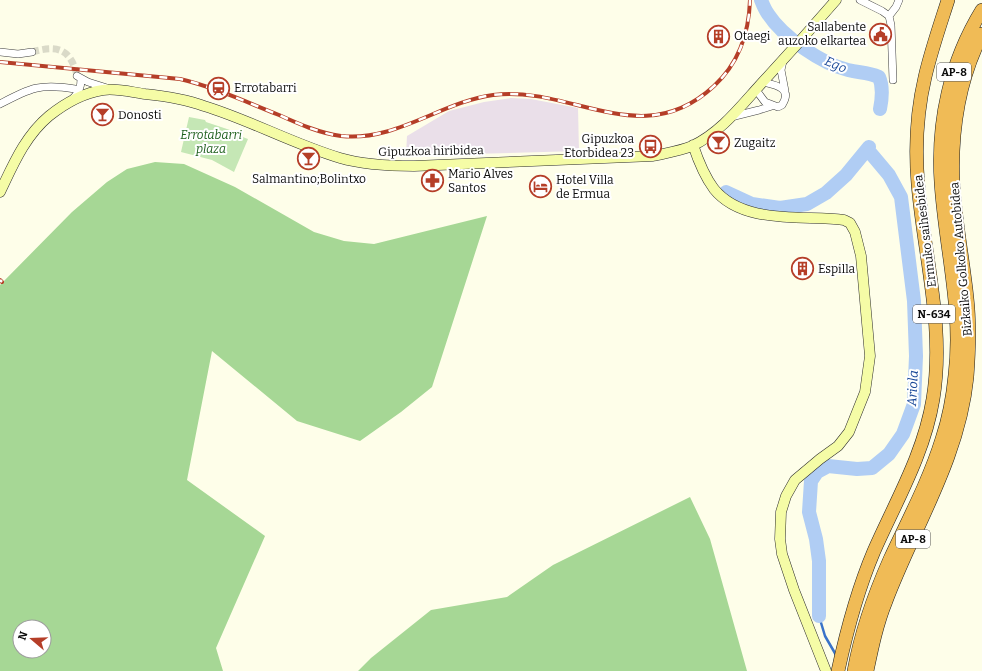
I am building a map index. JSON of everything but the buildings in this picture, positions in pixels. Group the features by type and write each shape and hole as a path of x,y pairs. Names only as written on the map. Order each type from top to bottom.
{"highway":[{"name":"Ermuko saihesbidea","path":"838,671 850,617 859,590 875,550 904,490 917,458 927,427 933,399 936,374 936,345 933,294 918,183 917,147 925,77 948,0"},
{"name":"AP-8","path":"947,141 944,111 952,78 965,42 982,10"},
{"name":"AP-8","path":"947,141 962,84 982,34"},
{"name":"Bizkaiko Golkoko Autobidea","path":"854,671 865,625 874,598 932,468 951,404 956,374 957,334 947,183 947,141"},
{"name":"Bizkaiko Golkoko Autobidea","path":"867,671 877,626 885,602 942,473 953,443 962,408 967,378 970,335 968,299 947,183"}],"street":[{"name":"Gipuzkoa hiribidea","path":"0,192 26,142 48,117 67,103 80,97 103,90 118,90 174,98 203,105 339,158 378,166 420,166 653,156 679,150 692,145 705,138 725,123 783,61 836,0"},
{"path":"860,0 889,16 891,25 893,80"},
{"path":"889,16 899,0"},
{"path":"0,52 18,54 32,52"},
{"path":"756,90 765,102 772,106 778,107 782,105 786,96 782,70 783,61"},
{"path":"67,103 75,89 79,77"},
{"path":"79,77 98,86 118,90"},
{"path":"67,103 76,96 81,85 79,77"},
{"path":"763,82 776,86 785,92"},
{"path":"0,104 30,89 39,87 48,86 75,89"},
{"path":"731,117 772,106"},
{"path":"692,145 714,188 723,198 730,202 753,213 844,220 850,223 855,232 861,256 870,356 865,392 849,432 838,446 795,480 786,496 781,512 780,538 782,554 794,590 826,671"}],"shaded area":[{"path":"511,98 531,99 578,108 579,151 434,155 406,154 407,136 449,111 484,102"}],"green space":[{"name":"Errotabarri plaza","path":"189,117 205,120 206,122 233,131 232,133 248,139 234,172 212,160 181,152"},
{"path":"155,162 184,164 235,187 314,232 344,241 374,244 487,216 432,387 401,412 360,441 297,421 212,351 187,480 265,536 216,648 223,671 0,671 0,285 72,212 107,182 127,169"},
{"path":"690,497 710,539 747,671 358,671 371,658 431,610 507,597 553,565"}],"waterway":[{"name":"Ego","path":"761,0 766,11 783,32 815,56 838,67 879,77 882,93 880,109"},
{"name":"Ego","path":"726,192 752,204 780,208 807,204 826,193 846,175 869,147"},
{"name":"Ariola","path":"819,616 819,561 816,539 809,512 811,481 817,472 828,466 857,469 872,468 889,454 903,434 914,404 916,356 914,301 901,197 889,175 868,150"},
{"path":"819,616 825,636 836,655"}],"tunnel":[{"path":"32,52 49,49 61,51 71,59 77,75"}],"railway":[{"path":"0,62 180,79 218,90 309,128 341,136 361,136 400,128 455,105 493,95 522,94 606,112 633,116 660,114 687,105 714,86 723,77 736,57 745,36 750,0"}],"place":[{"name":"Sallabente auzoko elkartea","path":"881,34"},
{"name":"Otaegi","path":"718,36"},
{"name":"Errotabarri","path":"219,88"},
{"name":"Donosti","path":"103,115"},
{"name":"Zugaitz","path":"719,143"},
{"name":"Gipuzkoa Etorbidea 23","path":"650,146"},
{"name":"Salmantino;Bolintxo","path":"309,158"},
{"name":"Mario Alves Santos","path":"433,181"},
{"name":"Hotel Villa de Ermua","path":"540,187"},
{"name":"Espilla","path":"802,269"}]}
